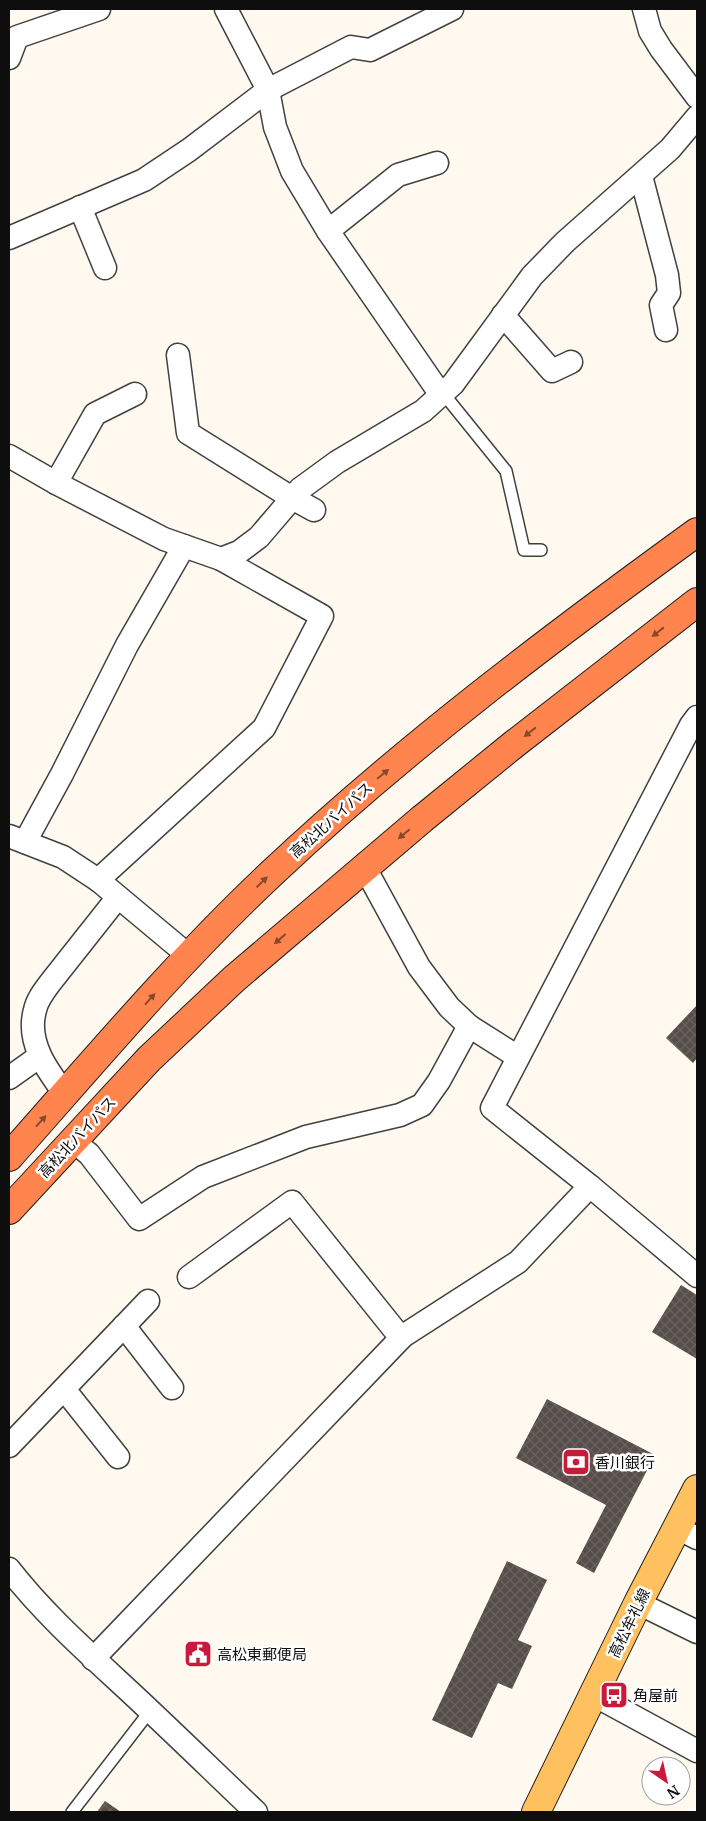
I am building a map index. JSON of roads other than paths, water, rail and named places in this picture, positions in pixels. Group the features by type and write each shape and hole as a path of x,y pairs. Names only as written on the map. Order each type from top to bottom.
{"highway":[{"name":"高松北バイパス","path":"9,1157 208,935 274,871 366,788 459,712 697,532"},
{"name":"高松北バイパス","path":"9,1210 156,1052 234,980 513,745 697,602"}],"main road":[{"name":"高松牟礼線","path":"536,1812 638,1603 687,1533 697,1489"}],"street":[{"path":"9,58 17,36 99,9"},
{"path":"226,9 268,90 275,127 292,171 328,231 442,394"},
{"path":"9,238 144,180 189,150 268,90 351,47 370,50 452,9"},
{"path":"644,9 650,30 661,49 697,97"},
{"path":"221,559 239,552 259,537 300,489 337,462 423,411 453,384 532,276 565,242 670,149 697,117"},
{"path":"328,231 398,175 437,163"},
{"path":"641,176 669,293 661,305 666,330"},
{"path":"80,208 105,268"},
{"path":"503,315 552,371 571,362"},
{"path":"178,355 188,432 314,510"},
{"path":"56,483 95,414 135,394"},
{"path":"9,456 56,483 164,539 221,559 322,616 264,728 98,880"},
{"path":"184,546 127,645 62,774 17,839 63,857 98,880 189,956"},
{"path":"697,717 492,1108 590,1186 697,1276"},
{"path":"365,868 419,967 449,1007 469,1026 518,1057"},
{"path":"65,1094 40,1056 34,1042 35,1010 41,996 118,897"},
{"path":"73,1141 89,1154 139,1219 202,1177 306,1137 400,1115 422,1104 439,1081 469,1026"},
{"path":"9,1078 40,1056"},
{"path":"93,1659 401,1338 518,1262 590,1186"},
{"path":"189,1277 292,1202 401,1338"},
{"path":"9,1446 148,1301"},
{"path":"124,1326 172,1388"},
{"path":"64,1389 118,1457"},
{"path":"9,1569 24,1589 93,1659 256,1812"},
{"path":"638,1603 697,1632"},
{"path":"594,1695 697,1751"}],"lane":[{"path":"442,394 506,471 524,550 541,550"},
{"path":"72,1812 150,1711"}],"place":[{"name":"香川銀行","path":"576,1462"},
{"name":"高松東郵便局","path":"198,1654"},
{"name":"角屋前","path":"614,1695"}]}
